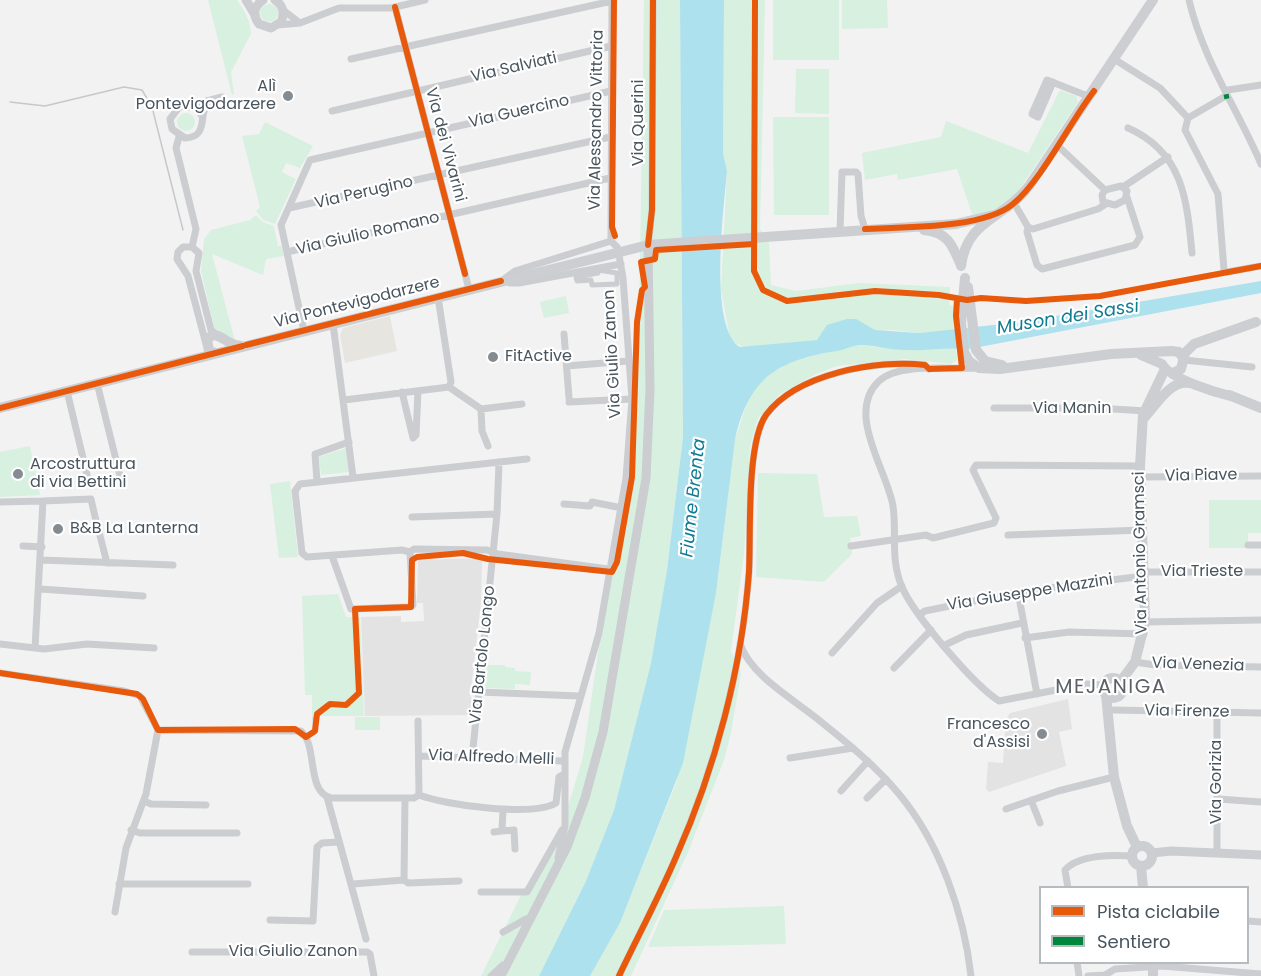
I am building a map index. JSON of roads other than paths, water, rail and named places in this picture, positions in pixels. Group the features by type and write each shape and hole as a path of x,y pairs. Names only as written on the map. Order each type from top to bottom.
{"main road":[{"path":"919,228 936,232 958,246 968,241 1014,203 1057,145 1153,0"},
{"path":"840,231 919,228 958,223 998,214"},
{"path":"958,223 969,228 962,266"},
{"path":"958,223 950,228 950,241 962,266 976,350 985,360 1008,368"},
{"path":"919,228 941,240 953,255 964,291"},
{"name":"Via Pontevigodarzere","path":"0,408 652,244 840,231"},
{"path":"965,279 961,323 964,362 979,368 1008,368 1135,353 1179,352 1158,402"},
{"path":"1259,322 1212,332 1192,339 1163,357 1188,376 1261,408"},
{"path":"1175,366 1194,344 1259,322"},
{"path":"196,358 204,352 206,345 210,336 220,338 225,346 218,353 209,351 206,345"},
{"name":"Via Pontevigodarzere","path":"220,338 231,345 243,346"},
{"path":"1135,353 1175,366 1192,384"},
{"name":"Via Antonio Gramsci","path":"1110,732 1114,710 1124,689 1121,681 1135,662 1144,634 1140,471 1146,414 1175,366"},
{"path":"1146,414 1177,383 1192,384 1234,397"},
{"name":"Via Pontevigodarzere","path":"0,403 23,402"},
{"path":"1121,681 1110,678 1105,690 1114,777 1135,851 1134,862 1141,867 1143,886"},
{"path":"1105,690 1111,698 1119,696"},
{"path":"1135,851 1146,846 1152,853 1150,863 1141,867"}],"street":[{"path":"246,0 263,27 300,23 332,9 359,4 395,8 426,0"},
{"path":"255,15 256,7 261,0"},
{"path":"275,0 283,10 300,23"},
{"name":"Via Querini","path":"652,244 653,0"},
{"path":"1189,0 1205,54 1258,148 1261,164"},
{"path":"351,59 405,49 612,1"},
{"name":"Via Alessandro Vittoria","path":"611,241 612,1"},
{"name":"Via dei Vivarini","path":"395,8 469,289"},
{"path":"278,25 283,18 283,10"},
{"name":"Via Salviati","path":"332,111 611,46"},
{"path":"1114,59 1160,88 1188,118"},
{"path":"1053,82 1038,117 1032,114 1047,80 1091,94"},
{"path":"1261,85 1226,94 1188,118 1185,130 1211,178 1220,201 1223,267 1227,272 1261,266"},
{"name":"Via Guercino","path":"289,208 310,160 611,91"},
{"path":"209,101 202,116 200,132 190,138 179,137 172,129 170,119 180,106 222,97"},
{"path":"190,105 202,116"},
{"path":"1128,128 1149,140 1168,157 1185,199 1192,254"},
{"path":"179,137 176,148 196,229 192,247"},
{"name":"Via Perugino","path":"289,208 610,137"},
{"path":"1057,145 1105,190"},
{"path":"1105,190 1117,186 1123,187 1168,157"},
{"path":"840,231 842,172 858,174 861,216 865,229"},
{"name":"Via Giulio Romano","path":"287,252 610,178"},
{"path":"1014,203 1028,227 1027,232 1037,265 1042,269 1135,245 1140,237 1123,187"},
{"path":"1105,190 1102,199 1106,204"},
{"path":"1028,227 1033,229 1098,209 1106,204 1115,205 1127,197"},
{"path":"289,208 281,225 304,331"},
{"path":"611,241 616,247"},
{"name":"Via Pontevigodarzere","path":"501,281 515,271 611,241"},
{"name":"Via Giulio Zanon","path":"501,976 560,862 585,798 603,732 642,508 649,412 652,244"},
{"path":"206,345 188,276 178,262 178,252 183,247 192,247 199,253 196,271 210,328 220,338"},
{"name":"Via Giulio Zanon","path":"560,862 565,825 563,761 598,633 608,569 622,508 632,399 623,278 619,255"},
{"path":"183,267 193,268 198,262"},
{"name":"Via Pontevigodarzere","path":"501,281 519,283 621,264"},
{"path":"608,268 619,272 623,278"},
{"path":"598,270 617,273 617,284 592,285 591,280 577,281 576,277 598,273 598,270"},
{"path":"438,297 450,375 449,387"},
{"path":"333,324 353,477"},
{"path":"564,334 569,400 632,399"},
{"path":"567,366 628,362"},
{"path":"964,362 890,374 873,388 868,400 869,435 891,495 893,556 902,586 931,630 973,678 999,701 1087,684 1105,690"},
{"path":"619,976 677,856 717,740 740,644 752,532 753,456 759,429 766,416 779,402 836,372 875,365 910,363 925,365 929,369"},
{"path":"1175,366 1252,367"},
{"path":"98,383 122,484"},
{"path":"344,400 449,387 481,409 522,404"},
{"path":"67,391 89,483"},
{"path":"402,392 413,438 416,435 418,391"},
{"name":"Via Manin","path":"994,408 1088,408 1146,414"},
{"path":"481,409 482,431 488,446"},
{"path":"317,481 315,454 349,442"},
{"path":"527,459 300,484 296,491 302,553 307,557 402,550 410,552 414,549 492,552 608,569"},
{"name":"Via Bartolo Longo","path":"472,758 499,462"},
{"name":"Via Piave","path":"894,539 926,535 933,538 994,523 996,518 973,470 976,465 1261,476"},
{"path":"0,502 91,499 107,563"},
{"path":"36,648 43,501"},
{"path":"564,504 590,506 592,502 622,508"},
{"path":"412,517 496,514"},
{"path":"1008,535 1142,530"},
{"path":"851,546 894,539"},
{"path":"1248,545 1261,545"},
{"path":"23,546 42,547"},
{"path":"332,555 351,609 411,607 410,552"},
{"path":"41,560 173,565"},
{"name":"Via Trieste","path":"1143,574 1261,572"},
{"name":"Via Giuseppe Mazzini","path":"919,615 925,611 1018,592 1143,574"},
{"path":"832,653 877,603 902,586"},
{"path":"40,589 143,596"},
{"path":"1018,592 1024,638 1037,694"},
{"path":"1145,621 1261,620"},
{"path":"945,645 966,635 1022,623"},
{"path":"894,668 931,630"},
{"path":"1024,638 1069,632 1144,634"},
{"path":"0,644 36,648 87,644 154,648"},
{"path":"740,644 762,674 868,761 911,810 942,870 965,937 971,976"},
{"name":"Via Venezia","path":"1135,662 1155,665 1261,667"},
{"path":"0,673 137,694 143,699 158,730 144,801 131,830 119,884 116,912"},
{"path":"479,692 579,696"},
{"name":"Via Firenze","path":"1114,710 1261,713"},
{"name":"Via Gorizia","path":"1217,712 1217,852"},
{"path":"306,737 315,731 315,718"},
{"path":"418,721 418,795"},
{"path":"158,730 296,729 306,737 318,786 327,797 366,939"},
{"path":"790,758 853,748"},
{"name":"Via Alfredo Melli","path":"419,756 563,761"},
{"path":"841,791 868,761"},
{"path":"327,797 405,798 418,795 470,808 503,809 554,805 558,800 559,777 563,775"},
{"path":"1006,809 1058,790 1114,777"},
{"path":"867,798 886,779"},
{"path":"404,880 405,798"},
{"path":"1218,799 1261,802"},
{"path":"1031,800 1040,823"},
{"path":"144,801 151,804 206,805"},
{"path":"503,809 498,831 514,830 515,849"},
{"path":"481,892 527,892 565,825"},
{"path":"131,830 140,833 237,833"},
{"path":"270,920 313,921 317,847 322,843 338,842"},
{"path":"1068,886 1065,870 1074,863 1135,851"},
{"path":"1152,853 1217,852 1261,855"},
{"path":"352,884 404,880 459,881"},
{"path":"119,884 248,884"},
{"path":"503,932 526,919 531,919"},
{"name":"Via Giulio Zanon","path":"192,952 367,952 374,976"},
{"name":"Via Giulio Zanon","path":"490,976 503,965 507,965"},
{"path":"1088,976 1105,975 1115,969 1261,974"}],"water":[{"path":"680,0 724,0 723,153 727,171 721,237 721,292 724,316 730,335 740,347 817,340 827,325 847,319 856,319 875,330 919,333 1021,322 1261,281 1261,293 969,349 905,350 859,345 798,360 768,376 757,387 748,402 735,440 716,593 683,763 620,923 590,976 539,976 586,881 614,810 651,663 667,570 683,437"}],"tram line":[{"path":"10,102 45,106 124,87 142,90 152,107 183,230"}],"place":[{"name":"Alì Pontevigodarzere","path":"288,96"},
{"name":"FitActive","path":"493,357"},
{"name":"Arcostruttura di via Bettini","path":"18,474"},
{"name":"B&B La Lanterna","path":"58,529"},
{"name":"Francesco d'Assisi","path":"1042,734"}],"district":[{"name":"MEJANIGA","path":"1111,688"}],"water label":[{"name":"Muson dei Sassi","path":"1068,318"},
{"name":"Fiume Brenta","path":"694,498"}]}
